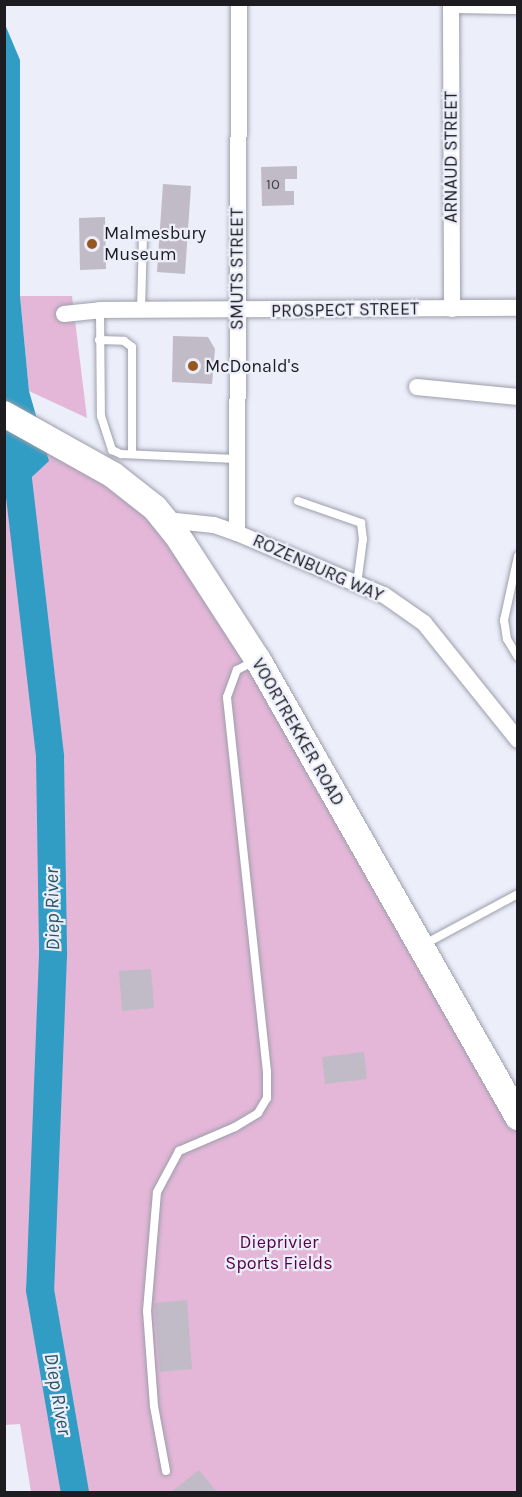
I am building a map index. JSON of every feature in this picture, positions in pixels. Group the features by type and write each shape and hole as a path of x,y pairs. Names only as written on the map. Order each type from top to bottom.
{"main road":[{"name":"VOORTREKKER ROAD","path":"4,414 113,475 165,520 258,660 518,1117"}],"street":[{"name":"SMUTS STREET","path":"237,533 238,4"},
{"path":"451,5 518,6"},
{"name":"ARNAUD STREET","path":"451,5 452,309"},
{"name":"PROSPECT STREET","path":"64,314 100,310 141,312 518,308"},
{"path":"417,387 518,397"},
{"name":"ROZENBURG WAY","path":"165,520 207,524 237,533 384,595 424,623 518,740"}],"lane":[{"path":"141,312 143,236"},
{"path":"100,310 99,340 105,437 112,450 132,454 236,459"},
{"path":"99,340 124,341 132,347 132,454"},
{"path":"297,501 361,523 363,539 357,585"},
{"path":"518,556 504,620 507,639 518,657"},
{"path":"166,1471 154,1406 147,1311 157,1192 179,1151 236,1127 258,1113 267,1098 267,1072 227,697 237,670 258,660"},
{"path":"420,946 518,894"}],"green space":[{"path":"20,296 72,296 87,418 29,391"},
{"name":"Dieprivier Sports Fields","path":"4,415 155,508 517,1117 517,1492 31,1492 20,1424 4,1425"}],"water":[{"path":"4,22 20,60 20,296 29,391 49,461 18,490 4,469"}],"building":[{"path":"297,166 297,179 285,179 285,191 294,191 294,205 262,206 261,167"},
{"path":"163,184 191,186 185,274 157,272"},
{"name":"Malmesbury Museum","path":"105,217 106,269 80,270 79,218"},
{"name":"McDonald's","path":"173,336 208,337 215,349 212,384 172,382"},
{"path":"151,969 154,1008 122,1011 119,971"},
{"path":"364,1052 367,1079 325,1084 322,1057"},
{"path":"187,1300 192,1369 160,1372 154,1303"},
{"path":"199,1470 217,1492 171,1492"}],"waterway":[{"name":"Diep River","path":"15,453 50,757 53,955 40,1290 75,1492"}],"place":[{"name":"Malmesbury Museum","path":"92,244"},
{"name":"McDonald's","path":"193,366"}]}
